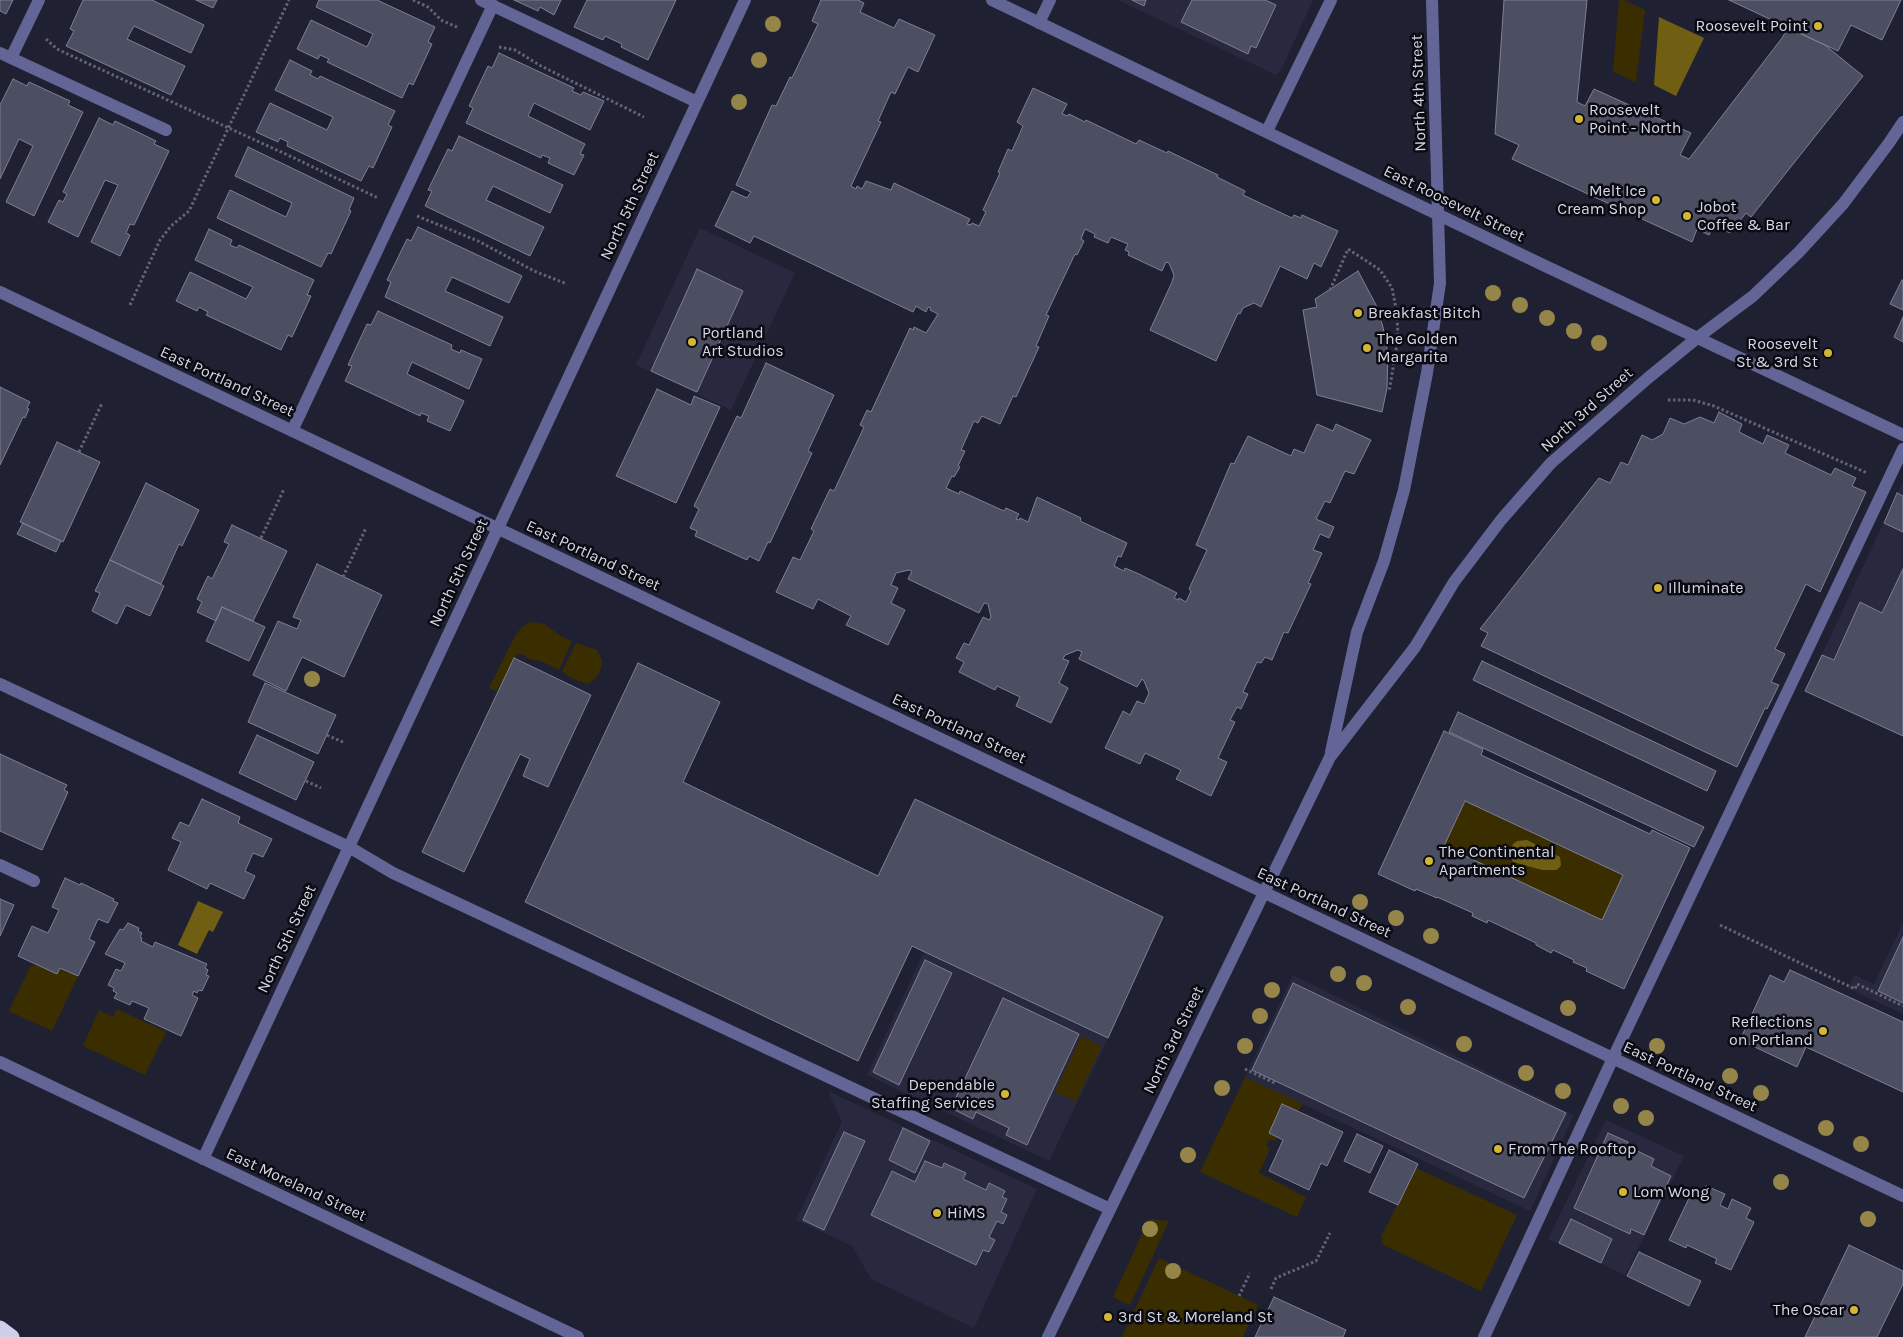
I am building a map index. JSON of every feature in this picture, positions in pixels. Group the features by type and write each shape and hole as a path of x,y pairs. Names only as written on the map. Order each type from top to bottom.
{"highway":[{"path":"0,1328 12,1337"}],"street":[{"path":"39,0 6,56 166,130"},
{"name":"North 5th Street","path":"203,1159 744,0"},
{"name":"East Roosevelt Street","path":"992,0 1903,435"},
{"path":"1039,23 1050,0"},
{"path":"1266,132 1331,0"},
{"name":"North 4th Street","path":"1432,0 1439,215"},
{"path":"292,431 487,3 697,102"},
{"name":"North 3rd Street","path":"1048,1337 1330,757 1415,647 1454,582 1501,520 1551,463 1648,378 1753,296 1799,252 1843,204 1889,144 1903,122"},
{"name":"North 3rd Street","path":"1330,757 1356,632 1384,561 1404,490 1427,373 1440,283 1439,215"},
{"name":"East Portland Street","path":"0,292 1903,1196"},
{"path":"1484,1337 1613,1058 1903,449"},
{"path":"0,684 349,847 392,873 1110,1209"},
{"path":"0,865 34,880"},
{"name":"East Moreland Street","path":"0,1062 578,1337"}],"path":[{"path":"130,305 160,240 171,226 189,211 289,0"},
{"path":"413,0 428,7 442,20 462,30"},
{"path":"45,38 57,48 76,58 383,200"},
{"path":"499,47 515,50 541,66 644,117"},
{"path":"415,215 478,241 534,271 567,284"},
{"path":"1330,290 1348,249 1380,270 1392,288 1397,314 1398,338 1389,392"},
{"path":"1668,400 1693,400 1714,406 1868,474"},
{"path":"80,452 102,403"},
{"path":"261,538 284,489"},
{"path":"343,577 366,528"},
{"path":"327,735 342,742"},
{"path":"306,781 321,788"},
{"path":"1720,925 1855,989 1857,984 1903,1006"},
{"path":"1245,1069 1275,1083 1276,1081"},
{"path":"1271,1289 1276,1278 1316,1261 1330,1233"},
{"path":"1240,1296 1250,1273"}],"shaded area":[{"path":"1118,0 1313,0 1281,70 1276,75"},
{"path":"1619,0 1624,0 1645,10 1636,82 1613,72"},
{"path":"1659,17 1704,38 1676,96 1654,85"},
{"path":"700,228 795,273 731,410 636,365"},
{"path":"1903,481 1903,736 1805,691"},
{"path":"531,622 544,624 562,637 572,641 559,670 541,661 517,654 497,691 489,688 515,636 522,627"},
{"path":"576,643 597,650 602,660 601,669 596,678 588,684 571,678 562,671"},
{"path":"1465,801 1623,875 1602,920 1444,846"},
{"path":"1527,840 1560,857 1561,865 1559,868 1556,870 1542,870 1513,862 1509,854 1513,844 1517,841"},
{"path":"198,901 223,912 213,932 209,930 197,954 178,945"},
{"path":"1903,923 1903,1014 1848,988 1855,975 1874,984"},
{"path":"924,951 1108,1038 1049,1161 867,1075"},
{"path":"36,965 57,974 60,968 78,976 52,1031 9,1011 30,967"},
{"path":"1293,975 1574,1115 1530,1211 1245,1077"},
{"path":"117,1009 166,1032 145,1075 83,1046 99,1010 113,1017"},
{"path":"1081,1036 1102,1046 1076,1102 1055,1092"},
{"path":"1245,1077 1303,1104 1298,1111 1282,1104 1269,1133 1277,1137 1276,1141 1269,1140 1266,1145 1270,1149 1259,1173 1306,1197 1297,1217 1200,1172"},
{"path":"828,1091 1037,1189 974,1328 871,1279 852,1246 796,1220 842,1122"},
{"path":"1606,1120 1684,1156 1625,1275 1548,1239"},
{"path":"1416,1168 1517,1215 1481,1291 1382,1244 1381,1234"},
{"path":"1149,1219 1169,1221 1130,1305 1113,1297"},
{"path":"1159,1258 1258,1305 1243,1337 1122,1337"}],"building":[{"path":"0,0 13,0 6,14 0,11"},
{"path":"83,0 152,0 204,25 191,53 134,26 127,39 185,66 171,95 66,46 74,31 70,29"},
{"path":"196,0 217,0 213,8"},
{"path":"319,0 377,0 435,27 428,42 432,44 413,85 409,83 402,98 327,62 329,59 320,55 318,59 297,49 311,20 367,47 373,34 316,7"},
{"path":"514,0 561,0 554,15 540,7 538,11"},
{"path":"587,0 676,0 648,60 621,47 622,44 605,36 603,40 574,27"},
{"path":"821,0 858,0 864,3 860,12 894,28 899,19 935,35 918,72 908,67 895,94 891,92 878,121 881,122 851,186 856,189 857,186 862,189 866,181 891,190 894,183 970,219 967,224 971,225 972,223 979,226 986,212 983,210 1000,173 998,172 1008,149 1012,151 1023,126 1017,122 1033,88 1067,104 1062,114 1068,116 1069,114 1085,122 1086,120 1136,144 1139,140 1167,153 1168,151 1218,175 1217,177 1245,191 1243,195 1292,218 1294,215 1301,218 1302,215 1338,231 1321,267 1314,263 1307,279 1280,266 1261,307 1254,303 1243,308 1240,314 1238,313 1216,361 1150,330 1174,275 1169,263 1166,262 1162,271 1128,255 1129,252 1125,250 1128,244 1111,237 1108,243 1094,237 1095,234 1085,229 1081,239 1084,241 1077,255 1075,254 1046,315 1049,316 1036,346 1039,347 1016,397 1013,396 1000,424 982,416 978,423 974,421 961,450 965,451 958,466 960,467 954,477 952,476 946,488 959,494 960,491 1004,511 1006,508 1019,514 1016,519 1019,520 1020,518 1028,522 1037,497 1081,518 1080,521 1127,543 1121,557 1118,556 1114,566 1124,571 1125,568 1139,574 1177,593 1174,598 1178,600 1179,598 1186,602 1191,591 1189,589 1207,550 1196,545 1231,463 1234,464 1248,436 1291,456 1294,449 1304,453 1317,424 1333,431 1336,424 1371,440 1354,474 1345,471 1330,503 1325,501 1316,519 1334,527 1329,538 1320,534 1313,550 1322,553 1308,583 1311,584 1288,633 1284,632 1272,660 1265,657 1261,663 1257,662 1243,692 1248,694 1241,709 1237,707 1230,720 1235,722 1218,758 1227,762 1211,796 1176,779 1181,770 1145,753 1140,764 1105,748 1123,711 1130,715 1137,701 1144,704 1149,693 1142,679 1137,687 1079,659 1082,652 1078,650 1065,655 1063,659 1069,661 1059,683 1068,688 1051,723 1016,706 1020,697 997,686 995,690 959,672 964,662 956,658 964,643 969,645 983,617 989,620 991,617 988,604 984,603 979,613 908,579 912,571 896,573 891,585 898,588 891,603 905,610 888,645 846,625 851,616 818,599 813,609 776,592 793,557 800,560 814,531 811,529 830,489 834,491 864,427 860,425 867,410 871,412 910,328 913,330 914,327 926,333 938,314 930,310 931,308 928,307 926,312 916,306 913,312 754,236 750,243 715,226 732,191 747,198 751,192 736,185 772,105 776,106 790,77 792,78 818,24 812,21"},
{"path":"1132,0 1146,0 1144,6"},
{"path":"1192,0 1265,0 1276,5 1256,48 1251,46 1248,54 1181,22"},
{"name":"Roosevelt Point - North","path":"1504,0 1587,0 1577,102 1585,106 1594,89 1691,133 1680,155 1689,159 1788,28 1825,45 1863,76 1751,217 1746,213 1730,233 1714,225 1709,235 1697,229 1692,242 1512,159 1519,145 1495,134"},
{"name":"Roosevelt Point","path":"1729,0 1901,0 1882,40 1851,25 1838,51"},
{"path":"499,53 574,88 572,91 581,95 583,92 604,101 590,130 534,103 528,116 585,144 580,154 584,155 574,175 548,163 550,158 542,155 541,158 466,123 473,108 469,106 488,66 492,68"},
{"path":"290,60 312,71 310,75 318,79 320,76 395,111 388,125 392,127 373,168 369,166 361,181 287,146 288,142 280,138 278,142 256,132 270,103 327,130 333,117 275,90"},
{"path":"13,79 27,86 29,82 70,101 68,105 83,112 34,216 6,202 33,146 19,139 0,179 0,105"},
{"path":"99,118 113,125 115,121 156,141 154,144 169,151 134,225 130,224 126,233 130,235 120,256 91,242 118,185 105,180 78,237 48,222 59,200 63,202 67,194 63,192"},
{"path":"459,136 563,185 550,213 493,186 486,200 544,227 530,256 425,206 432,191 428,190 448,149 452,151"},
{"path":"248,147 354,198 349,210 351,211 331,254 328,253 321,267 217,218 230,190 286,217 292,203 235,176"},
{"path":"418,227 522,276 509,303 452,277 445,291 503,317 490,346 385,297 391,282 387,280 407,239 411,241"},
{"path":"209,229 232,240 230,245 237,248 239,245 314,280 307,295 311,296 292,337 288,335 281,350 206,315 208,312 199,307 197,311 176,301 190,272 246,299 253,287 195,260"},
{"name":"Portland Art Studios","path":"697,269 743,291 697,392 651,371"},
{"path":"1358,271 1376,305 1383,327 1388,355 1387,388 1382,412 1317,395 1303,310 1317,307 1315,299"},
{"path":"1903,281 1903,310 1890,304"},
{"path":"378,311 452,345 451,349 460,353 461,350 482,359 469,389 412,362 407,374 464,401 450,431 427,421 429,416 421,413 420,416 345,381 352,366 348,365 367,324 371,325"},
{"path":"1903,317 1903,342 1894,337"},
{"path":"766,363 834,395 808,451 812,453 770,543 768,542 759,561 749,556 747,560 695,536 697,531 690,528 699,509 694,506 737,416 741,418"},
{"path":"0,387 30,402 25,418 23,417 0,465"},
{"path":"657,389 691,405 694,396 720,407 676,503 616,476"},
{"name":"Illuminate","path":"1719,412 1742,424 1739,432 1763,444 1767,435 1789,445 1785,453 1831,475 1835,468 1856,478 1852,486 1866,492 1820,592 1806,584 1775,649 1785,654 1771,682 1779,685 1767,709 1765,708 1737,767 1481,646 1488,633 1480,629 1599,478 1610,483 1621,462 1628,465 1642,435 1652,440 1663,434 1670,418 1684,424 1700,417 1714,423"},
{"path":"57,442 100,462 63,542 20,522"},
{"path":"146,483 199,510 182,546 179,544 161,584 110,560"},
{"path":"1897,493 1903,496 1903,532 1884,523"},
{"path":"23,523 61,541 56,552 17,534"},
{"path":"232,525 287,551 253,621 222,607 216,621 197,612 202,602 197,599 208,576 212,579 229,544 224,542"},
{"path":"110,560 164,586 150,616 126,605 117,624 92,611 100,593 95,591"},
{"path":"317,564 382,595 344,677 302,657 286,691 253,675 278,621 297,629 301,620 293,617"},
{"path":"1903,569 1903,736 1805,691 1822,655 1834,660 1860,602 1882,613"},
{"path":"222,607 265,627 249,661 206,641"},
{"path":"514,658 591,695 548,787 523,776 530,759 520,754 464,872 422,852"},
{"path":"1482,661 1716,771 1707,791 1473,680"},
{"path":"638,663 720,702 683,782 878,876 915,799 1163,917 1108,1038 912,946 858,1061 525,902"},
{"path":"265,683 336,715 318,754 248,722"},
{"path":"1458,712 1704,827 1694,847 1449,732"},
{"name":"The Continental Apartments","path":"1444,731 1483,749 1481,755 1650,834 1652,830 1690,848 1624,989 1586,971 1587,968 1553,950 1551,953 1536,945 1536,943 1488,920 1487,923 1472,916 1473,913 1416,889 1415,891 1378,874","holes":["1465,801 1623,875 1602,920 1444,846"]},
{"path":"257,735 314,762 296,800 239,773"},
{"path":"0,754 67,785 64,790 68,792 42,850 0,831"},
{"path":"202,799 240,817 238,823 272,839 263,857 253,853 245,871 255,876 244,899 210,883 207,889 168,870 181,842 172,838 180,822 189,826"},
{"path":"65,878 80,885 81,883 114,899 113,901 118,903 108,923 98,919 89,939 95,942 78,976 60,968 57,974 18,956 32,926 48,933 59,910 52,907"},
{"path":"0,899 14,905 0,936"},
{"path":"128,923 139,928 138,931 142,933 141,941 153,947 155,942 207,964 205,968 208,970 206,975 209,976 202,991 199,990 197,993 194,991 192,995 198,998 181,1036 144,1019 149,1008 132,1001 130,1005 114,998 117,993 113,991 114,988 108,985 116,969 121,971 125,963 105,954 120,929 123,930"},
{"path":"1903,937 1903,1003 1878,991"},
{"path":"925,960 952,973 899,1085 873,1072"},
{"name":"Reflections on Portland","path":"1790,970 1903,1022 1903,1092 1806,1047 1797,1067 1740,1040 1770,975 1784,982"},
{"path":"1293,983 1566,1113 1524,1198 1252,1070"},
{"path":"1003,998 1079,1034 1027,1145 1006,1135 1009,1128 976,1112 973,1119 951,1108"},
{"path":"1282,1104 1343,1132 1327,1166 1321,1163 1309,1190 1269,1171 1283,1140 1269,1133"},
{"path":"903,1128 930,1141 915,1173 889,1160"},
{"path":"844,1132 865,1141 824,1230 803,1220"},
{"name":"Lom Wong","path":"1608,1133 1628,1142 1627,1146 1654,1159 1651,1166 1671,1176 1644,1235 1631,1229 1630,1234 1574,1208"},
{"path":"1357,1134 1383,1146 1370,1173 1344,1161"},
{"path":"1389,1150 1418,1164 1398,1205 1369,1192"},
{"name":"HiMS","path":"925,1161 942,1168 944,1163 966,1173 963,1179 986,1190 989,1183 1005,1191 1002,1197 1007,1199 1001,1212 1007,1215 1003,1224 997,1221 989,1237 995,1240 989,1252 983,1250 976,1265 871,1215 892,1171 915,1182"},
{"path":"1706,1186 1725,1194 1720,1205 1728,1209 1732,1199 1751,1208 1746,1218 1754,1222 1731,1270 1715,1263 1717,1259 1687,1245 1686,1248 1669,1240 1692,1192 1701,1196"},
{"path":"1571,1219 1612,1239 1601,1263 1559,1243"},
{"name":"The Oscar","path":"1849,1245 1903,1271 1903,1284 1877,1337 1805,1337"},
{"path":"1639,1252 1701,1281 1689,1306 1627,1276"},
{"path":"1274,1297 1346,1330 1343,1337 1255,1337"}],"place":[{"name":"Roosevelt Point","path":"1818,26"},
{"name":"Roosevelt Point - North","path":"1579,119"},
{"name":"Melt Ice Cream Shop","path":"1656,200"},
{"name":"Jobot Coffee & Bar","path":"1687,216"},
{"name":"Breakfast Bitch","path":"1358,313"},
{"name":"Portland Art Studios","path":"692,342"},
{"name":"The Golden Margarita","path":"1367,348"},
{"name":"Roosevelt St & 3rd St","path":"1828,353"},
{"name":"Illuminate","path":"1658,588"},
{"name":"The Continental Apartments","path":"1429,861"},
{"name":"Reflections on Portland","path":"1823,1031"},
{"name":"Dependable Staffing Services","path":"1005,1094"},
{"name":"From The Rooftop","path":"1498,1149"},
{"name":"Lom Wong","path":"1623,1192"},
{"name":"HiMS","path":"937,1213"},
{"name":"The Oscar","path":"1854,1310"},
{"name":"3rd St & Moreland St","path":"1108,1317"}]}
